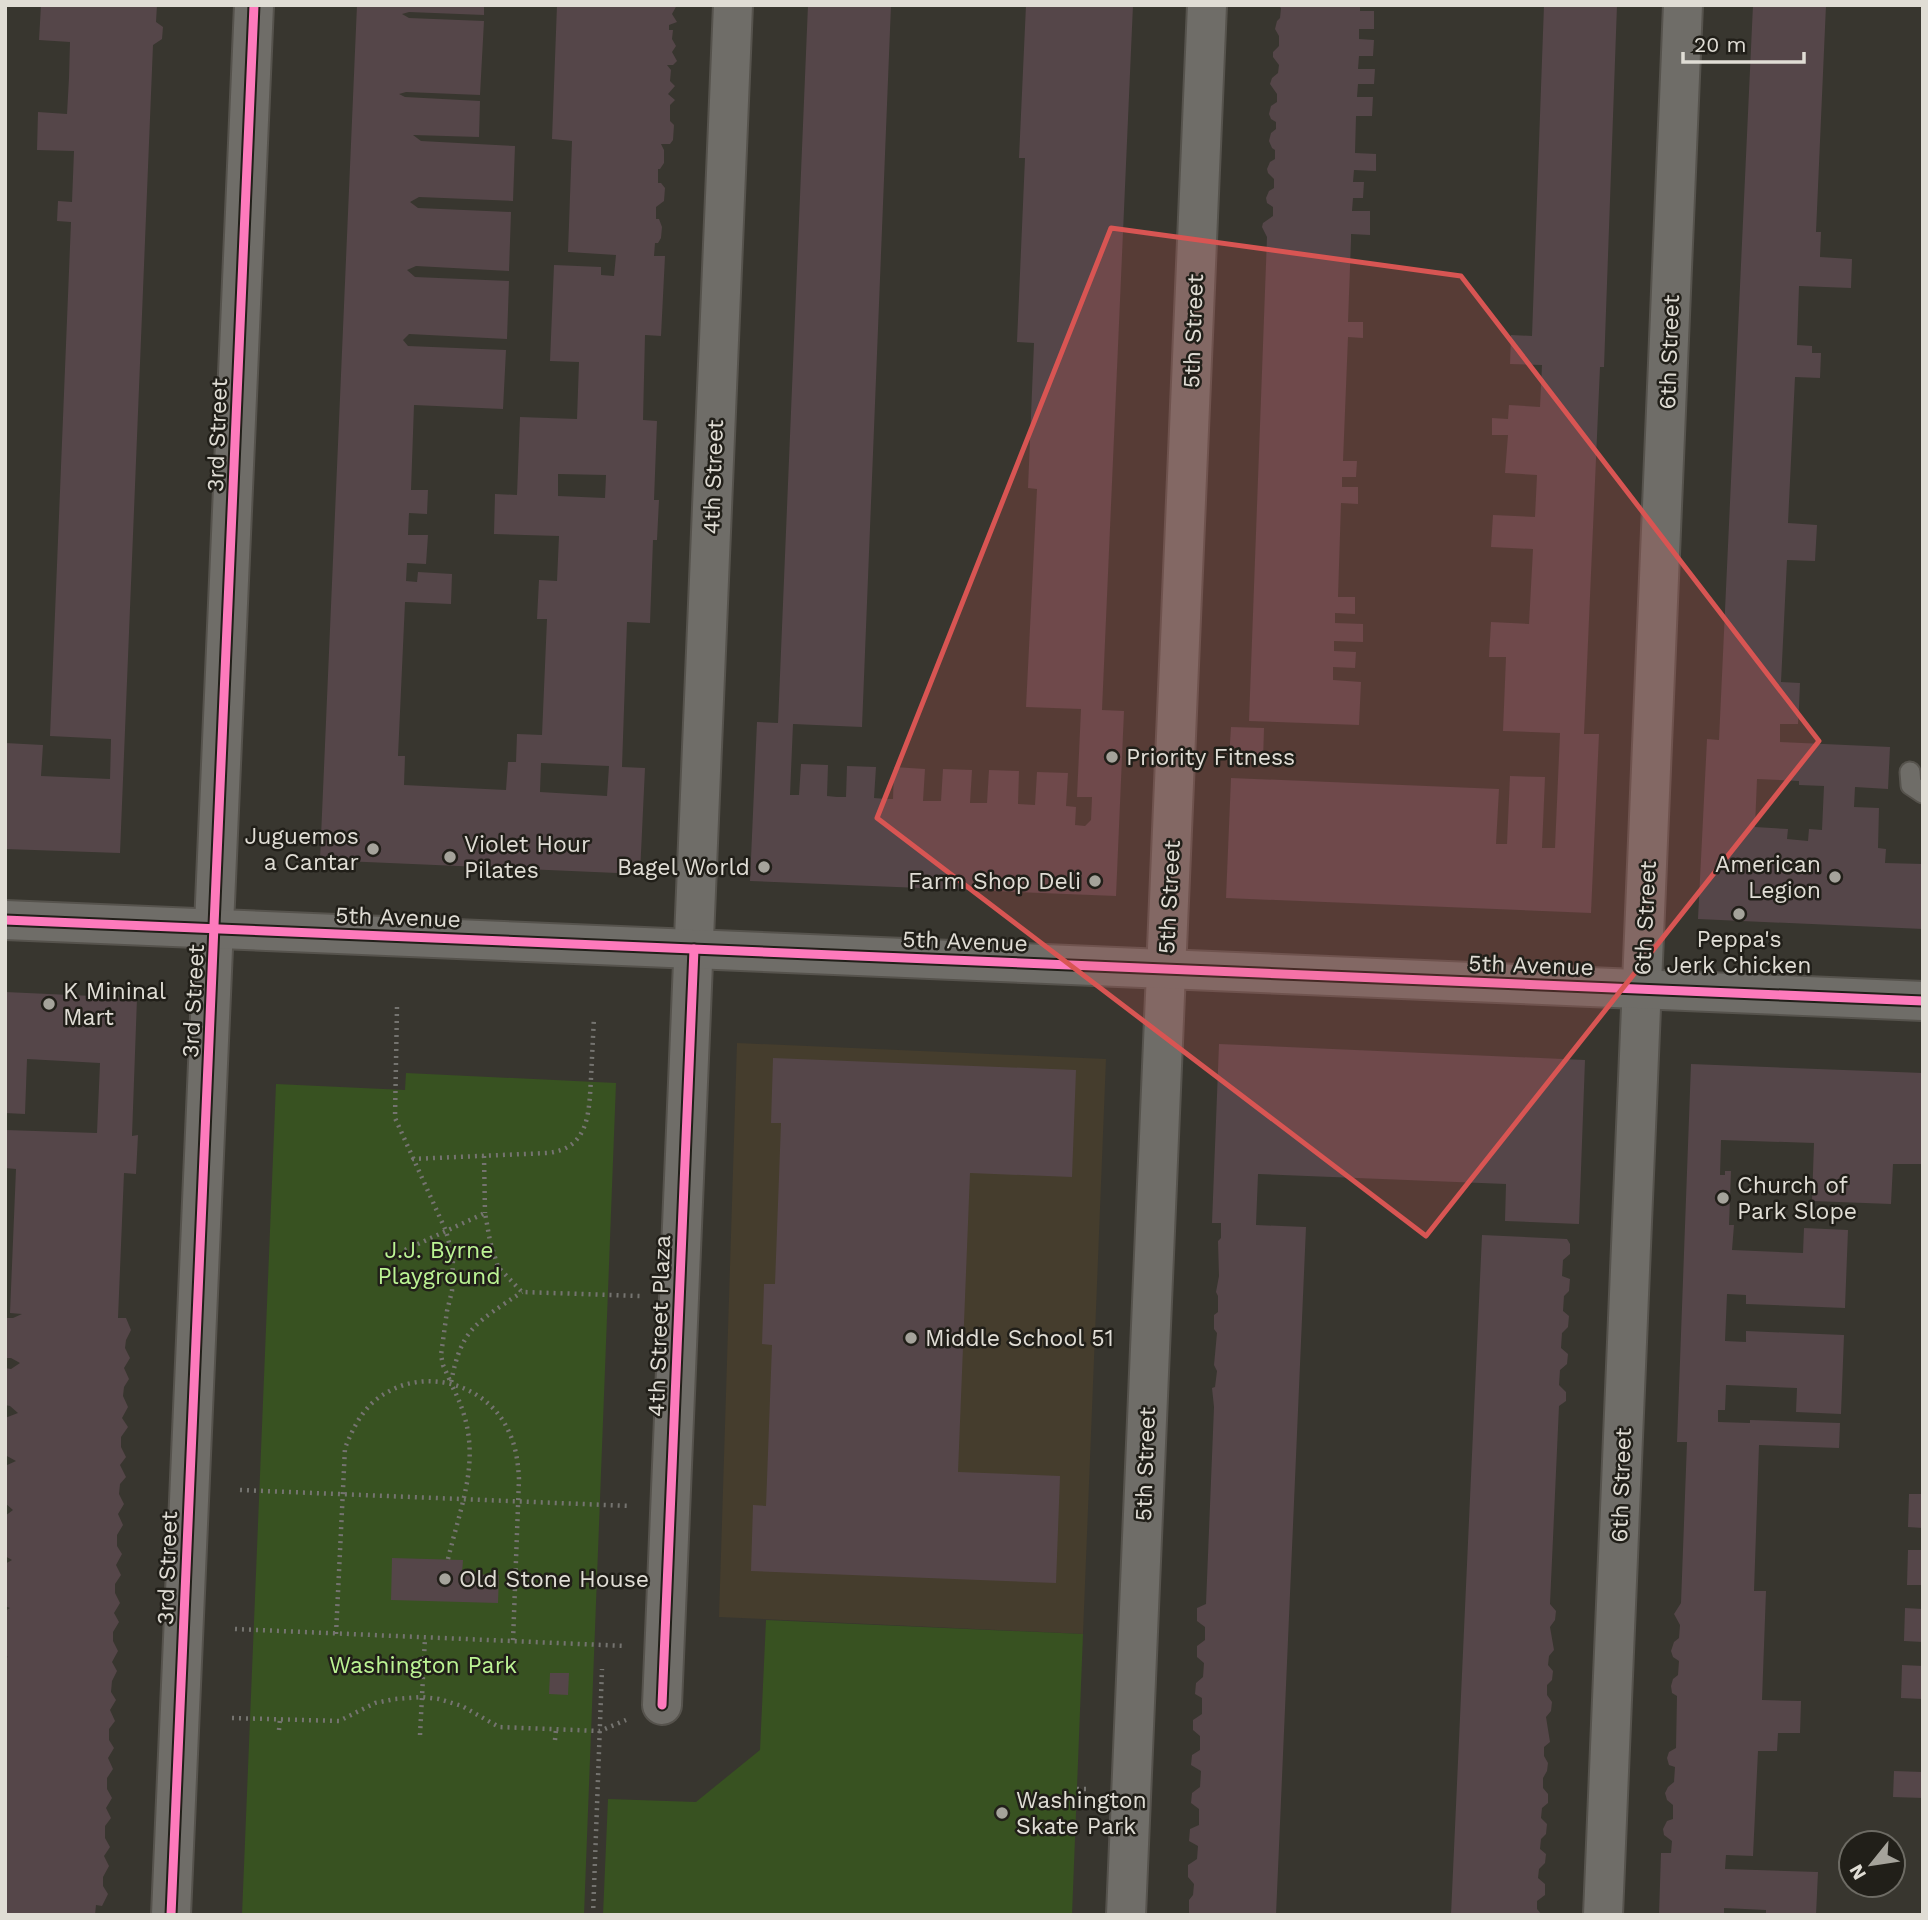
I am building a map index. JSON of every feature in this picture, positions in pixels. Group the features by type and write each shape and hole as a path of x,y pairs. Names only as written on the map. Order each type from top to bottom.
{"street":[{"name":"3rd Street","path":"171,1915 254,5"},
{"name":"4th Street","path":"694,949 733,5"},
{"name":"5th Street","path":"1126,1915 1207,5"},
{"name":"6th Street","path":"1603,1915 1684,5"},
{"name":"5th Avenue","path":"5,920 1923,1001"},
{"name":"4th Street Plaza","path":"662,1705 694,949"}],"lane":[{"path":"1910,772 1911,785 1923,793"}],"path":[{"path":"397,1007 395,1118 446,1231 451,1248 453,1273 441,1354 443,1365 467,1417 470,1437 471,1453 447,1559"},
{"path":"412,1159 558,1152 569,1147 576,1140 589,1115 594,1017"},
{"path":"484,1156 485,1213 490,1241 498,1267 522,1292"},
{"path":"405,1250 485,1213"},
{"path":"451,1383 458,1351 465,1336 489,1312 522,1292 679,1297"},
{"path":"335,1634 345,1448 354,1426 368,1407 386,1392 408,1384 432,1381 451,1383 469,1390 485,1401 505,1423 517,1454 513,1641"},
{"path":"240,1490 670,1507"},
{"path":"235,1629 664,1648"},
{"path":"420,1735 425,1638"},
{"path":"593,1915 602,1670"},
{"path":"232,1718 339,1721 375,1703 422,1697 462,1706 499,1727 600,1731 662,1705"},
{"path":"279,1730 280,1719"},
{"path":"555,1740 556,1729"},
{"path":"1077,1789 1088,1789"}],"highlighted area":[{"path":"1111,228 1461,276 1819,741 1426,1236 877,818"}],"shaded area":[{"name":"Middle School 51","path":"737,1043 1106,1059 1083,1634 719,1617"}],"green space":[{"path":"406,1073 616,1083 584,1915 242,1915 276,1084 405,1090"},
{"path":"766,1620 1083,1634 1072,1915 603,1915 608,1799 696,1802 760,1750"}],"building":[{"path":"41,5 157,5 156,22 163,27 162,39 153,45 120,853 5,849 5,743 43,745 41,776 110,779 111,739 50,736 71,222 57,221 58,201 72,202 74,151 37,150 38,112 67,114 70,42 39,40"},
{"path":"357,5 484,5 484,15 402,14 409,18 484,21 480,95 399,94 405,97 480,101 479,137 413,135 421,141 515,146 513,201 419,197 410,202 418,208 511,212 509,271 416,266 407,270 415,277 509,281 507,339 409,334 403,340 408,346 506,350 503,409 414,405 411,490 428,490 427,514 409,513 408,535 428,535 426,564 407,563 406,581 417,582 418,572 452,574 451,604 405,602 398,756 405,756 404,785 506,790 508,762 516,762 517,734 542,735 547,619 537,619 539,580 557,581 559,536 494,534 495,494 517,495 520,417 577,419 579,362 550,361 554,265 601,267 601,275 614,276 616,255 568,252 572,141 552,139 557,5 677,5 672,14 677,22 669,25 669,30 673,30 672,39 676,46 672,52 677,61 673,65 667,65 671,70 670,81 675,86 668,94 675,100 670,105 670,121 674,125 673,140 670,144 661,144 664,163 658,169 658,183 665,188 664,201 656,207 656,219 659,219 662,227 661,238 655,243 654,256 665,256 661,336 645,335 643,420 657,421 654,500 659,500 657,540 653,540 650,623 627,622 622,767 645,768 640,874 320,860","holes":["558,474 606,475 605,498 558,496","541,763 609,766 607,796 540,792"]},
{"path":"808,5 891,5 862,727 793,724 790,795 799,795 801,764 828,765 827,796 837,797 846,797 847,766 876,767 874,798 886,799 893,799 894,767 925,769 923,801 941,801 943,769 972,770 970,803 987,803 989,770 1019,771 1018,804 1035,805 1037,772 1068,773 1066,806 1076,807 1075,825 1085,826 1091,820 1092,797 1077,797 1081,709 1026,707 1037,489 1028,488 1034,343 1017,342 1025,158 1019,158 1026,5 1133,5 1102,710 1124,711 1116,896 750,881 757,722 778,723"},
{"path":"1278,5 1360,5 1360,11 1374,11 1374,29 1359,29 1359,39 1374,40 1373,56 1359,56 1358,69 1375,69 1374,84 1358,84 1357,97 1373,97 1372,116 1356,116 1355,153 1376,154 1376,171 1354,170 1353,182 1364,182 1363,198 1353,198 1352,211 1370,211 1370,235 1351,234 1348,322 1363,322 1363,338 1348,337 1343,461 1357,461 1356,477 1342,477 1342,487 1358,487 1358,504 1341,503 1338,597 1355,597 1355,614 1335,613 1335,623 1363,624 1363,642 1334,641 1334,651 1356,652 1355,668 1333,667 1333,680 1361,682 1359,725 1249,721 1267,237 1262,227 1263,223 1273,216 1273,207 1267,203 1266,198 1274,188 1274,179 1267,169 1275,159 1275,150 1269,141 1271,133 1276,129 1276,122 1269,114 1271,106 1277,102 1277,94 1270,84 1278,73 1279,65 1273,57 1273,52 1279,46 1279,36 1275,29 1280,18 1281,8"},
{"path":"1544,5 1617,5 1604,367 1600,367 1584,734 1599,734 1591,913 1226,898 1231,778 1499,789 1496,844 1507,844 1510,776 1545,777 1542,848 1555,848 1560,733 1503,731 1506,657 1489,657 1491,622 1529,624 1533,549 1491,547 1493,515 1535,517 1537,475 1505,473 1508,435 1492,435 1492,418 1508,419 1509,405 1540,407 1542,365 1510,364 1511,335 1532,336"},
{"path":"1753,5 1826,5 1816,232 1821,232 1820,257 1852,259 1851,288 1799,286 1797,345 1812,346 1812,353 1821,353 1820,378 1795,377 1788,523 1817,525 1815,561 1787,560 1781,682 1800,683 1798,724 1780,724 1780,742 1890,747 1888,789 1855,787 1854,807 1879,808 1878,848 1886,849 1885,863 1923,864 1923,929 1698,919 1707,739 1719,740","holes":["1757,779 1799,781 1799,785 1824,786 1822,830 1809,829 1808,841 1787,839 1788,829 1755,827"]},
{"path":"1231,727 1264,728 1263,760 1229,759"},
{"path":"5,992 137,998 132,1136 138,1135 136,1174 124,1173 118,1318 126,1318 131,1330 125,1348 130,1358 124,1368 129,1379 123,1396 128,1407 122,1418 128,1427 121,1437 121,1447 126,1457 120,1465 126,1477 120,1484 119,1494 124,1504 118,1514 123,1525 117,1535 117,1546 122,1554 116,1565 121,1575 115,1584 115,1593 120,1603 114,1613 119,1622 113,1632 113,1641 118,1651 112,1662 117,1671 111,1692 116,1700 110,1710 115,1721 109,1729 109,1740 114,1748 108,1758 113,1769 107,1778 107,1789 112,1798 106,1808 111,1818 105,1826 105,1838 110,1847 104,1856 109,1866 103,1877 103,1886 108,1894 102,1906 96,1905 95,1915 5,1915 5,1658 8,1657 5,1655 5,1611 10,1608 5,1606 5,1564 12,1560 5,1556 5,1516 13,1510 5,1503 5,1466 16,1461 5,1455 5,1418 18,1413 5,1405 5,1368 11,1369 20,1363 5,1358 5,1318 22,1314 10,1313 16,1169 5,1168 5,1130 97,1133 100,1063 27,1059 25,1114 5,1113"},
{"path":"1219,1044 1585,1060 1579,1224 1505,1221 1506,1184 1258,1174 1256,1225 1306,1227 1276,1915 1189,1915 1189,1900 1193,1895 1194,1884 1188,1877 1188,1865 1197,1859 1198,1846 1189,1841 1190,1829 1199,1825 1199,1809 1191,1803 1192,1793 1200,1787 1201,1771 1191,1765 1192,1755 1200,1750 1200,1736 1193,1730 1193,1720 1202,1714 1202,1698 1195,1694 1196,1683 1203,1677 1204,1663 1197,1657 1197,1646 1205,1640 1205,1627 1197,1621 1197,1608 1206,1604 1214,1407 1212,1388 1215,1387 1217,1371 1214,1365 1217,1333 1214,1329 1214,1315 1218,1312 1216,1292 1221,1223 1212,1223"},
{"path":"773,1058 1076,1070 1072,1177 970,1173 958,1472 1060,1476 1056,1583 751,1571 753,1505 766,1506 772,1345 762,1344 764,1284 775,1284 781,1123 771,1123"},
{"path":"1691,1064 1923,1073 1923,1164 1893,1164 1891,1204 1812,1201 1814,1143 1721,1140 1720,1175 1731,1171 1729,1225 1734,1225 1732,1250 1803,1253 1804,1228 1848,1230 1845,1308 1746,1304 1746,1295 1727,1294 1725,1341 1746,1342 1746,1331 1844,1335 1841,1414 1796,1412 1797,1388 1726,1385 1725,1410 1718,1410 1718,1422 1750,1423 1750,1420 1840,1423 1839,1448 1759,1445 1754,1591 1766,1591 1762,1700 1801,1701 1800,1733 1778,1733 1777,1751 1758,1751 1753,1856 1726,1855 1725,1869 1818,1872 1816,1915 1766,1915 1766,1910 1724,1908 1724,1915 1659,1915 1661,1853 1671,1853 1672,1841 1664,1835 1663,1829 1667,1821 1673,1819 1673,1805 1667,1800 1665,1793 1674,1782 1675,1767 1669,1765 1667,1758 1669,1752 1676,1748 1677,1696 1672,1693 1671,1686 1678,1675 1679,1661 1673,1657 1671,1651 1674,1642 1679,1638 1680,1625 1674,1614 1681,1603 1687,1442 1677,1442"},
{"path":"1482,1235 1567,1239 1570,1244 1570,1254 1563,1260 1562,1276 1570,1279 1569,1291 1564,1296 1563,1311 1569,1316 1568,1327 1562,1333 1561,1348 1568,1354 1567,1364 1560,1370 1559,1385 1566,1392 1566,1401 1559,1406 1550,1604 1556,1611 1555,1620 1550,1627 1554,1650 1549,1656 1548,1665 1553,1671 1552,1680 1547,1685 1547,1695 1552,1702 1551,1711 1546,1717 1550,1742 1544,1747 1544,1756 1548,1763 1543,1778 1548,1803 1542,1808 1541,1818 1547,1824 1540,1849 1546,1854 1538,1878 1545,1884 1545,1895 1537,1901 1537,1909 1542,1915 1451,1915"},
{"path":"1909,1494 1923,1494 1923,1528 1908,1527"},
{"path":"1908,1550 1923,1550 1923,1585 1907,1585"},
{"name":"Old Stone House","path":"392,1558 463,1560 462,1574 499,1575 498,1603 391,1600"},
{"path":"1905,1608 1923,1609 1923,1642 1904,1641"},
{"path":"1902,1665 1923,1666 1923,1699 1901,1698"},
{"path":"550,1673 569,1673 568,1695 549,1694"},
{"path":"1894,1771 1923,1772 1923,1798 1893,1797"}],"cycle path":[{"path":"171,1915 254,5"},
{"path":"5,920 1923,1001"},
{"path":"662,1705 694,949"}],"place":[{"name":"Priority Fitness","path":"1112,757"},
{"name":"Juguemos a Cantar","path":"373,849"},
{"name":"Violet Hour Pilates","path":"450,857"},
{"name":"Bagel World","path":"764,867"},
{"name":"American Legion","path":"1835,877"},
{"name":"Farm Shop Deli","path":"1095,881"},
{"name":"Peppa's Jerk Chicken","path":"1739,914"},
{"name":"K Mininal Mart","path":"49,1004"},
{"name":"Church of Park Slope","path":"1723,1198"},
{"name":"Middle School 51","path":"911,1338"},
{"name":"Old Stone House","path":"445,1579"},
{"name":"Washington Skate Park","path":"1002,1813"}],"park label":[{"name":"J.J. Byrne Playground","path":"439,1263"},
{"name":"Washington Park","path":"423,1665"}]}
